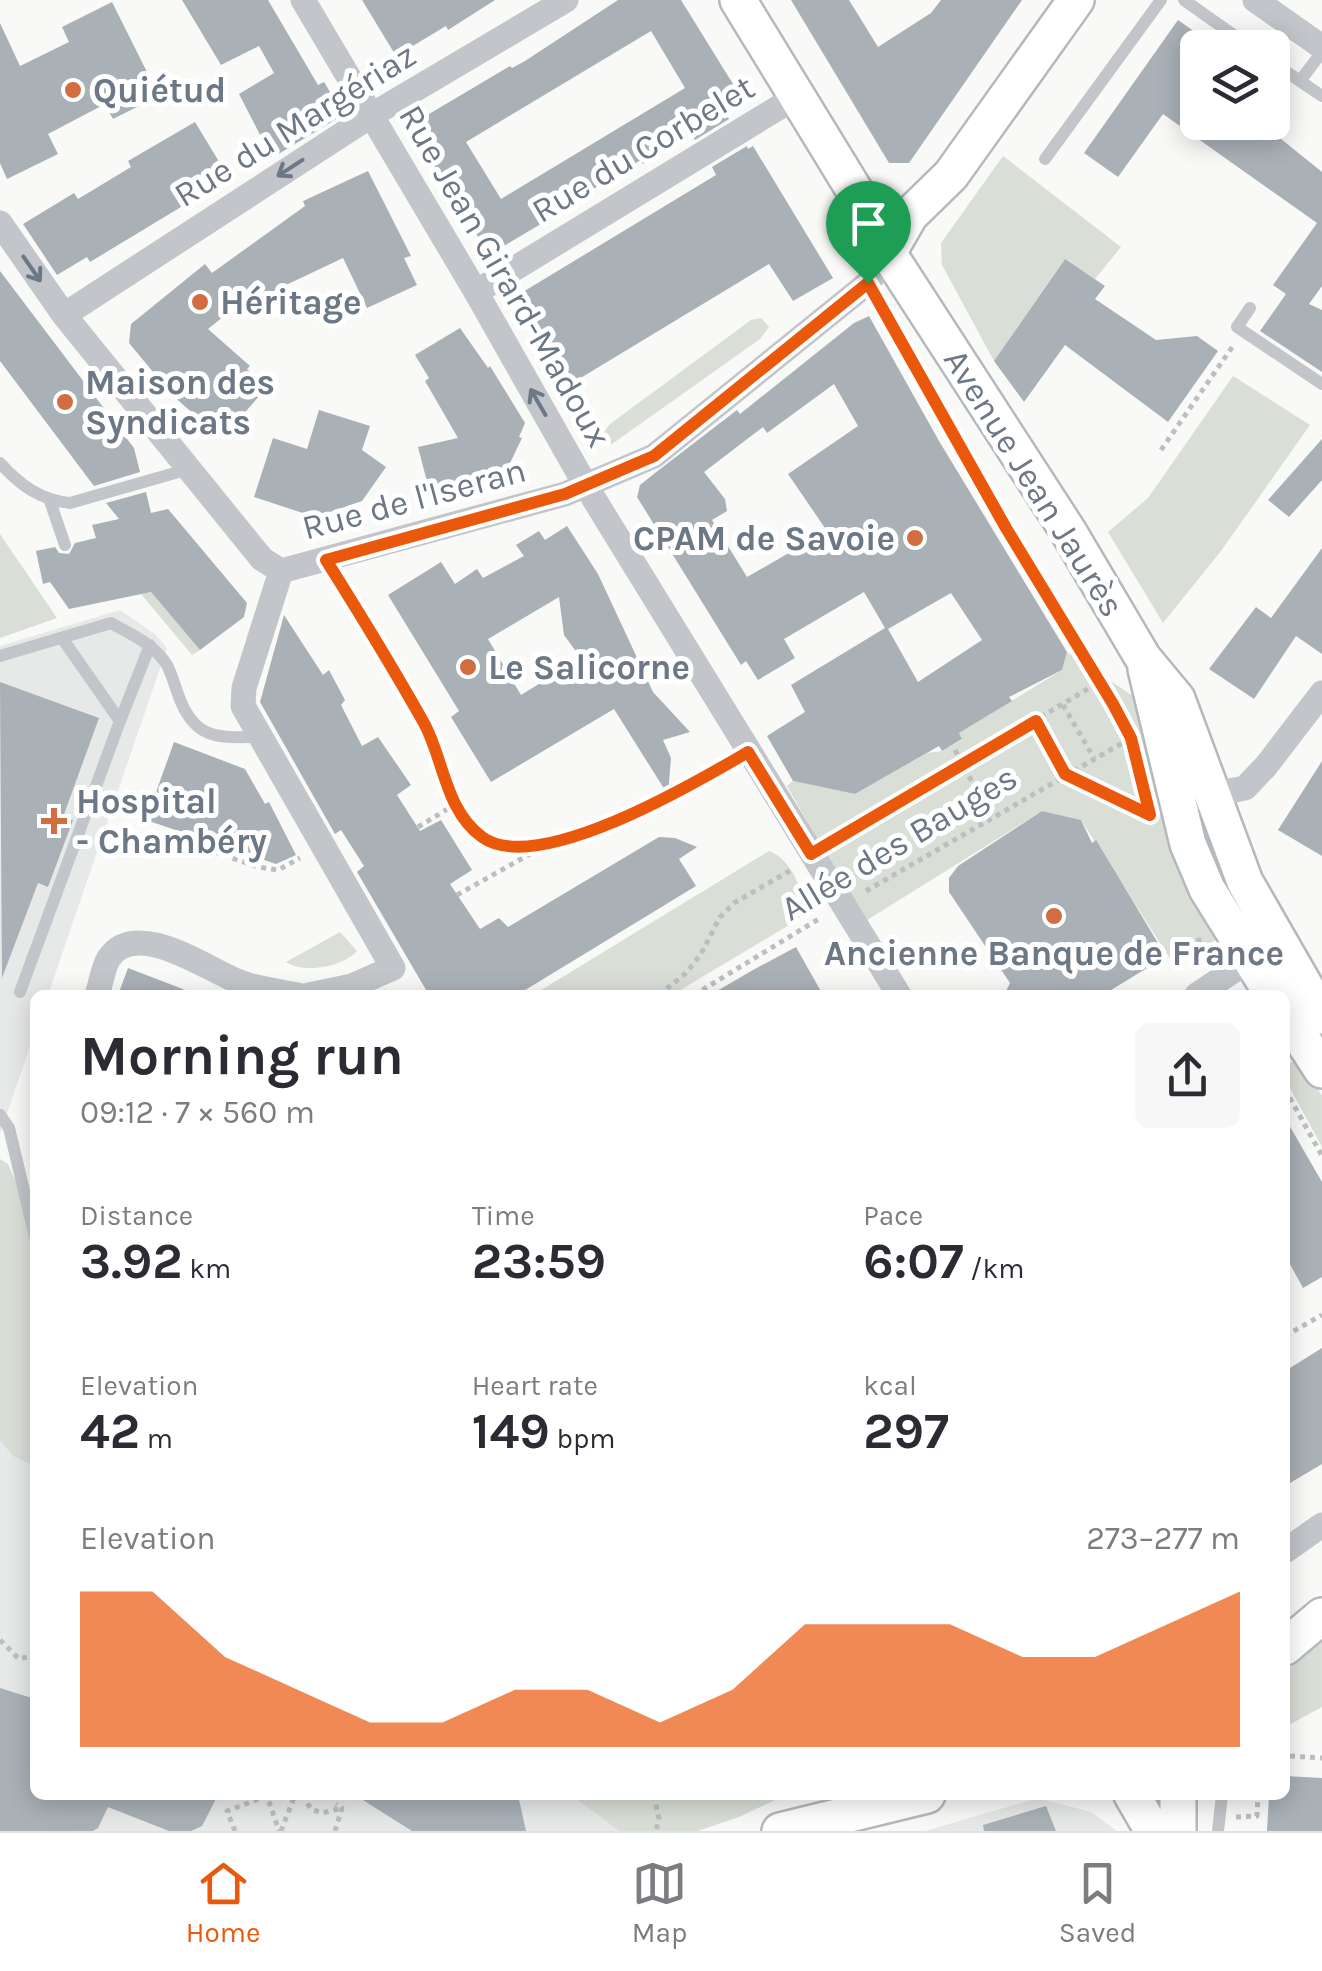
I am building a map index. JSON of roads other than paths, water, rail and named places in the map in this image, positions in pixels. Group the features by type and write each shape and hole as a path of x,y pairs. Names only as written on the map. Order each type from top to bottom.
{"main road":[{"name":"Avenue Jean Jaurès","path":"738,0 888,253 1068,531 1143,658 1155,718"},
{"path":"888,253 910,215 951,175 1076,0"},
{"path":"1155,718 1213,796 1245,882 1271,990"},
{"path":"1155,718 1160,798 1207,889 1322,1016"},
{"path":"1290,1021 1322,1070"},
{"path":"1290,1643 1322,1616"},
{"path":"1135,1800 1153,1831"},
{"path":"1178,1800 1178,1831"},
{"path":"780,1831 863,1803"},
{"path":"825,1831 863,1803"}],"street":[{"name":"Rue Jean Girard-Madoux","path":"302,0 586,486 896,990"},
{"name":"Rue du Margériaz","path":"64,314 372,115 566,0"},
{"path":"1255,0 1322,49"},
{"name":"Rue du Corbelet","path":"476,292 796,97"},
{"path":"0,224 64,314 189,470 262,560 281,571"},
{"name":"Rue de l'Iseran","path":"333,990 393,968 243,706 244,688 281,571 586,486 654,456 868,283 888,253"},
{"path":"1160,798 1213,796 1245,788 1322,692"},
{"path":"99,990 109,958 124,945 144,943 174,950 240,983 274,990"},
{"path":"1208,988 1263,951"},
{"path":"1290,1547 1322,1525"}],"lane":[{"path":"1045,159 1160,0"},
{"path":"1184,0 1226,30"},
{"path":"1300,82 1322,49"},
{"path":"1290,75 1322,96"},
{"path":"1250,308 1238,327 1322,384"},
{"path":"0,463 30,491 50,501 70,503 189,470"},
{"path":"50,501 65,545"},
{"path":"0,656 111,623 150,645 166,666 182,706 200,730 213,737 259,737"},
{"path":"62,638 120,721"},
{"path":"20,992 150,645"},
{"path":"0,1115 9,1128 30,1216"},
{"path":"1218,1831 1221,1800"}],"place":[{"name":"Quiétud","path":"73,90"},
{"name":"Héritage","path":"200,302"},
{"name":"Maison des Syndicats","path":"65,402"},
{"name":"CPAM de Savoie","path":"915,538"},
{"name":"Le Salicorne","path":"468,667"},
{"name":"Hospital - Chambéry","path":"54,821"},
{"name":"Ancienne Banque de France","path":"1054,916"}]}
